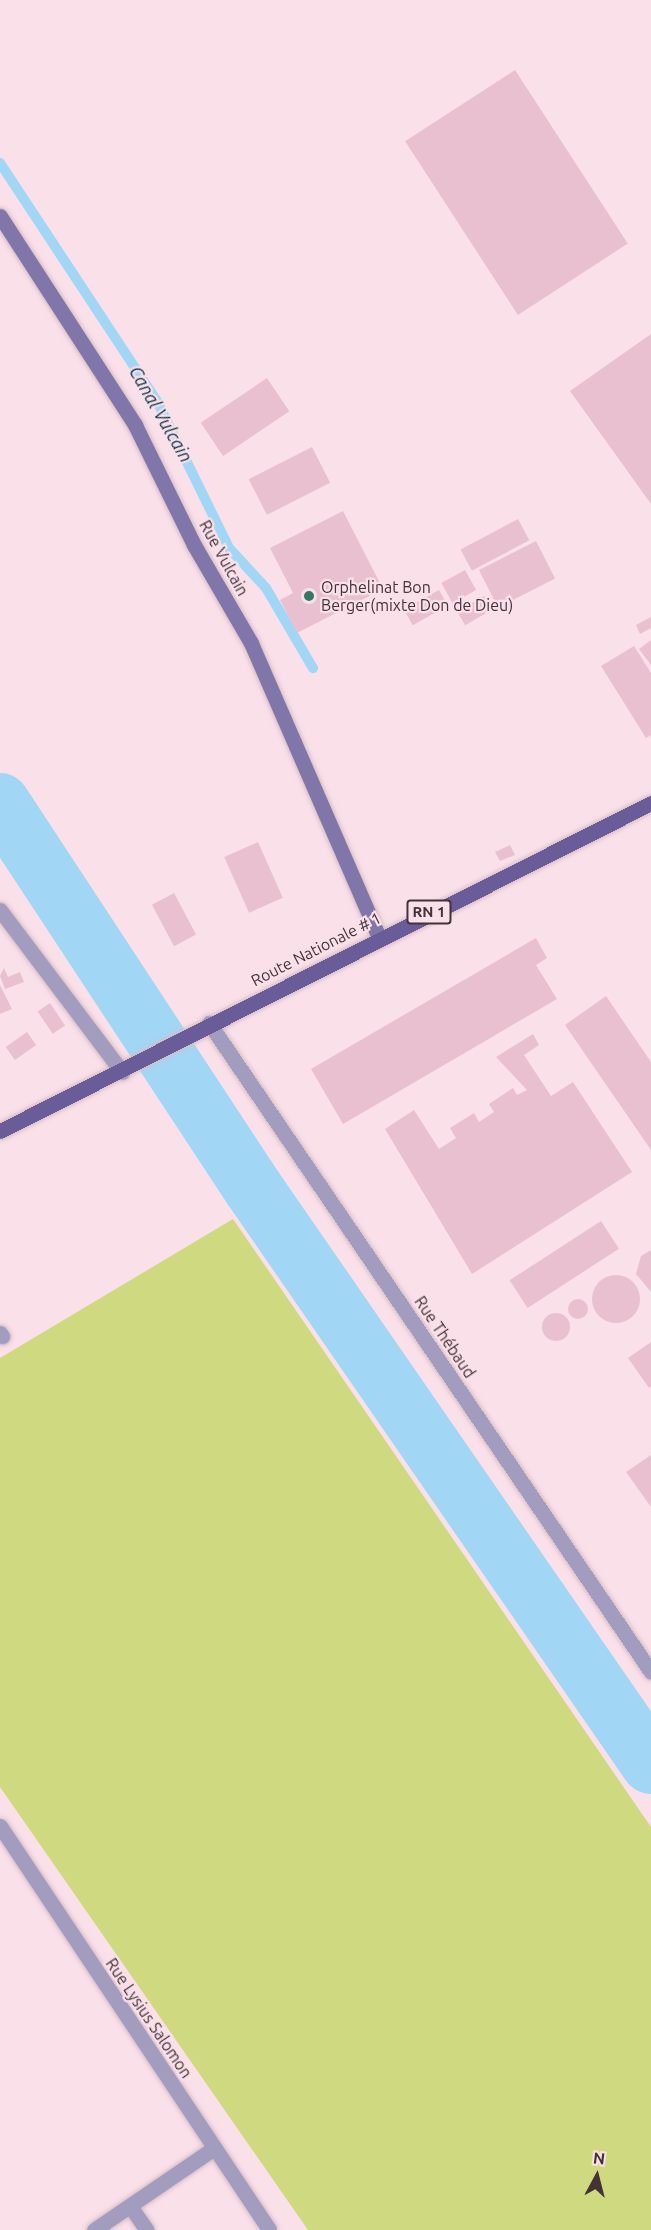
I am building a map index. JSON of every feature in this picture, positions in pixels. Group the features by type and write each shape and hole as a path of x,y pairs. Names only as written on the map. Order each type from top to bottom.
{"main road":[{"name":"Route Nationale # 1","path":"0,1131 122,1072 209,1023 379,937 651,803"}],"street":[{"name":"Rue Vulcain","path":"0,216 135,425 194,545 251,643 379,937"},
{"path":"0,910 122,1072"},
{"name":"Rue Thébaud","path":"209,1023 651,1672"},
{"name":"Rue Lysius Salomon","path":"0,1826 269,2230"},
{"path":"94,2230 214,2148"},
{"path":"130,2206 147,2230"}],"green space":[{"path":"233,1219 651,1827 651,2230 308,2230 0,1787 0,1358"}],"building":[{"path":"515,70 628,244 518,315 405,141"},
{"path":"651,334 651,504 570,391"},
{"path":"267,378 289,411 223,456 201,423"},
{"path":"312,447 330,483 267,515 249,479"},
{"path":"343,511 383,589 297,633 280,600 293,593 270,548"},
{"path":"518,519 529,540 472,571 461,550"},
{"path":"536,541 555,578 498,607 479,570"},
{"path":"465,570 476,590 453,603 441,583"},
{"path":"439,590 448,606 413,625 404,609"},
{"path":"484,596 492,610 465,625 457,612"},
{"path":"651,617 651,628 640,634 636,625"},
{"path":"651,640 651,665 639,649"},
{"path":"634,646 651,673 651,735 646,738 601,666"},
{"path":"258,842 283,898 249,913 224,857"},
{"path":"510,845 515,855 500,861 495,852"},
{"path":"174,893 196,934 174,946 152,905"},
{"path":"536,938 547,958 536,965 557,999 343,1124 311,1069"},
{"path":"4,968 8,977 20,972 24,982 5,989 0,976"},
{"path":"0,985 12,1009 0,1014"},
{"path":"606,996 651,1062 651,1150 565,1025"},
{"path":"50,1003 65,1025 53,1034 38,1011"},
{"path":"27,1032 36,1045 15,1060 6,1047"},
{"path":"533,1034 539,1045 524,1055 551,1096 573,1082 632,1172 472,1274 385,1129 414,1110 439,1149 456,1138 450,1128 474,1113 479,1122 494,1112 489,1104 513,1088 517,1095 527,1090 496,1057"},
{"path":"601,1221 619,1249 528,1308 510,1280"},
{"path":"651,1250 651,1292 636,1274 641,1256"},
{"path":"616,1275 633,1282 640,1299 633,1316 616,1323 599,1316 592,1299 599,1282"},
{"path":"578,1299 585,1302 588,1309 585,1316 578,1319 571,1316 568,1309 571,1302"},
{"path":"556,1313 566,1317 570,1327 566,1337 556,1341 546,1337 542,1327 546,1317"},
{"path":"651,1342 651,1386 649,1388 628,1358"},
{"path":"651,1455 651,1507 626,1472"}],"waterway":[{"name":"Canal Vulcain","path":"0,163 157,401 229,548 266,588 313,668"},
{"path":"0,803 253,1188 651,1764"}],"place":[{"name":"Orphelinat Bon Berger(mixte Don de Dieu)","path":"309,596"}]}
